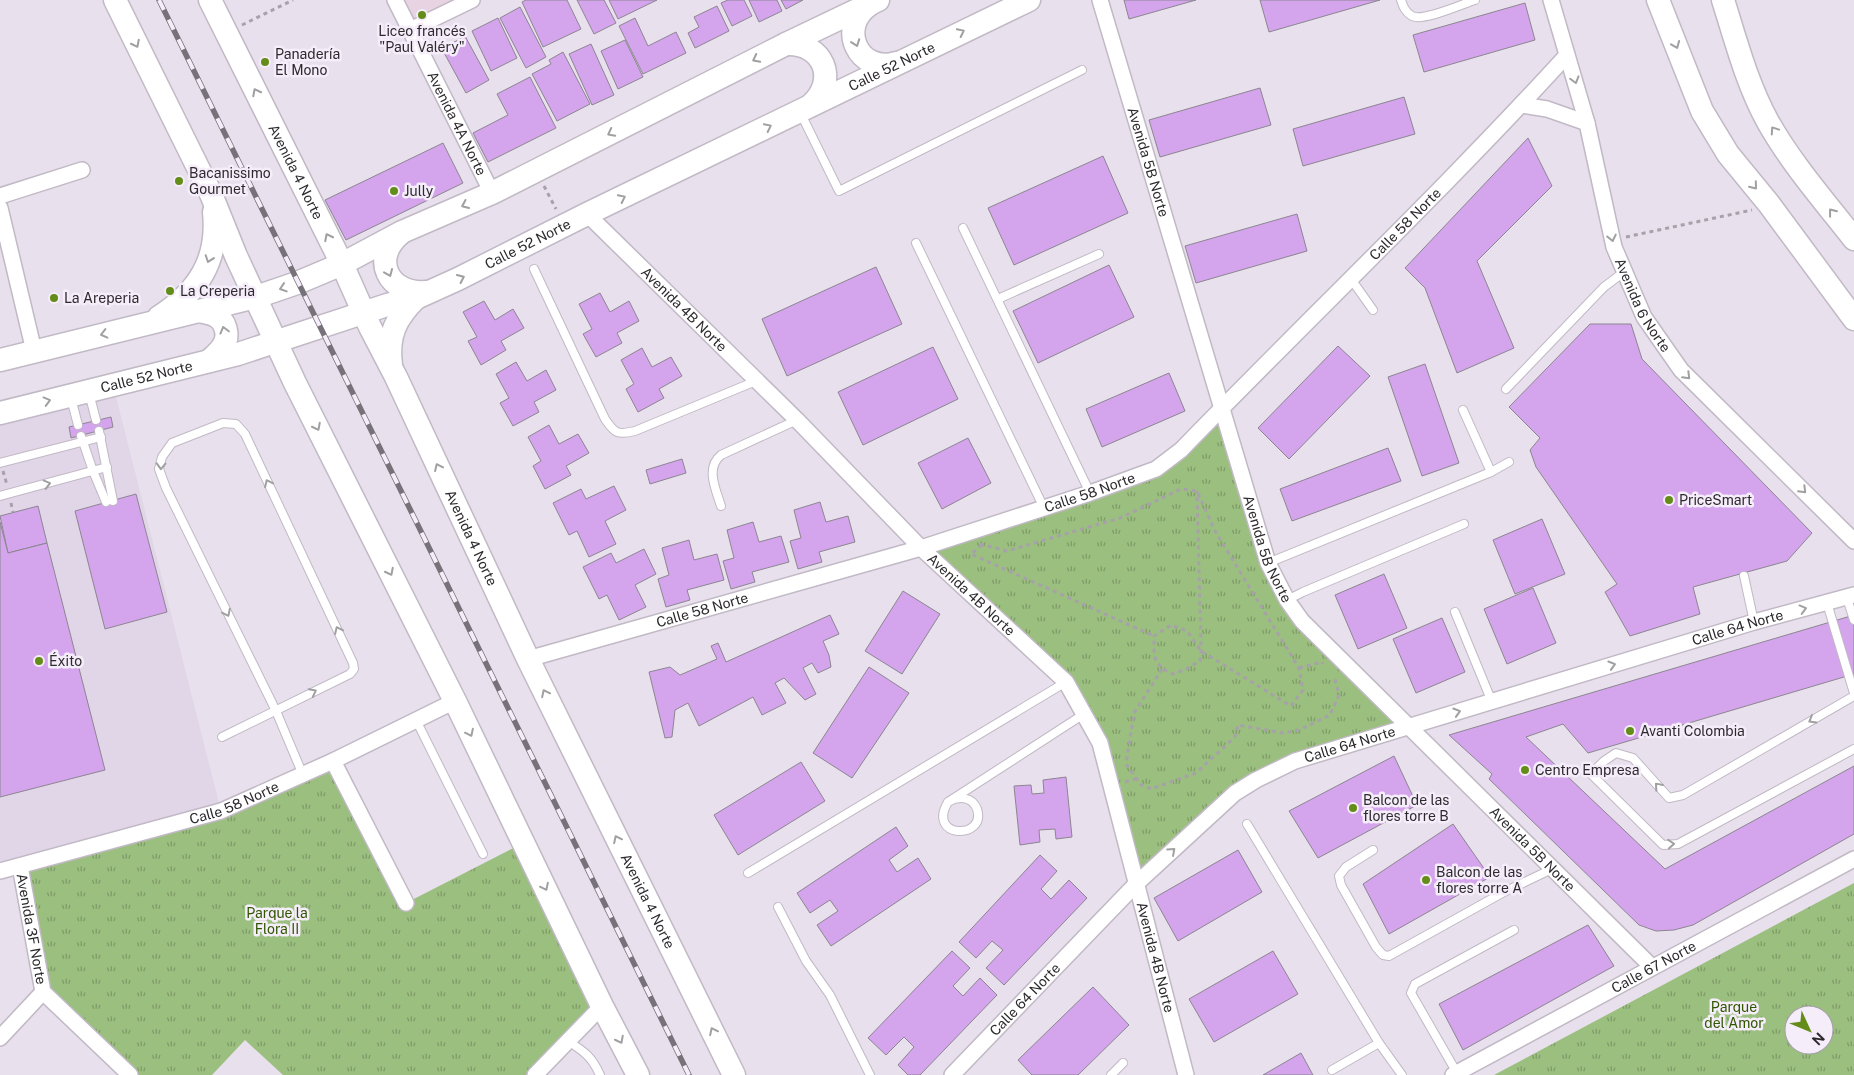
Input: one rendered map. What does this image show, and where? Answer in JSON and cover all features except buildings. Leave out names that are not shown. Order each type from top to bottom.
[{"type":"main road","points":[[115,0],[212,194],[236,256],[295,383],[454,701],[602,1006],[638,1075]]},
{"type":"main road","name":"Avenida 4 Norte","points":[[210,0],[342,264],[528,659],[734,1075]]},
{"type":"main road","name":"Calle 52 Norte","points":[[0,413],[276,342],[421,295],[458,279],[587,214],[1029,0]]},
{"type":"main road","points":[[1658,0],[1702,111],[1724,147],[1854,319]]},
{"type":"main road","points":[[1723,0],[1752,88],[1768,122],[1811,185],[1854,239]]},
{"type":"main road","points":[[875,1],[864,8],[857,16],[854,31],[856,46],[869,61],[878,65],[888,66],[898,63]]},
{"type":"main road","points":[[0,360],[151,322],[204,312],[297,283],[342,264],[402,232],[492,193],[875,1]]},
{"type":"main road","points":[[786,44],[802,45],[810,48],[821,60],[826,76],[822,93],[805,108]]},
{"type":"main road","points":[[151,322],[189,294],[202,276],[211,257],[215,236],[212,194]]},
{"type":"main road","points":[[402,232],[388,247],[385,257],[388,272],[396,285],[405,291],[421,295]]},
{"type":"main road","points":[[396,377],[391,364],[390,350],[396,322],[404,310],[421,295]]},
{"type":"main road","points":[[204,312],[221,320],[225,326],[226,340],[222,355],[255,357],[266,362],[295,383]]},
{"type":"street","name":"Avenida 4A Norte","points":[[395,0],[492,193]]},
{"type":"street","points":[[410,30],[472,0]]},
{"type":"street","name":"Avenida 5B Norte","points":[[1100,0],[1268,563],[1287,600],[1302,621],[1652,967]]},
{"type":"street","name":"Avenida 6 Norte","points":[[1551,0],[1587,123],[1614,247],[1644,317],[1681,370],[1854,541]]},
{"type":"street","name":"Calle 58 Norte","points":[[528,659],[921,548],[1090,493],[1156,469],[1181,450],[1351,279],[1522,104],[1567,55]]},
{"type":"street","points":[[1522,104],[1547,109],[1587,123]]},
{"type":"street","points":[[0,196],[82,170]]},
{"type":"street","points":[[0,208],[34,351]]},
{"type":"street","name":"Avenida 4B Norte","points":[[587,214],[797,420],[921,548],[1066,682],[1100,743],[1186,1075]]},
{"type":"street","name":"Calle 64 Norte","points":[[952,1075],[1136,884],[1235,793],[1256,780],[1295,761],[1754,622],[1851,596]]},
{"type":"street","name":"Calle 58 Norte","points":[[0,871],[221,811],[333,761],[454,701]]},
{"type":"street","points":[[333,761],[406,903]]},
{"type":"street","name":"Calle 67 Norte","points":[[1455,1074],[1854,858]]},
{"type":"street","name":"Avenida 3F Norte","points":[[20,866],[43,992],[130,1075]]},
{"type":"street","points":[[0,1038],[43,992]]},
{"type":"street","points":[[535,1075],[602,1006]]},
{"type":"lane","points":[[1401,0],[1404,9],[1412,16],[1422,18],[1475,0]]},
{"type":"lane","points":[[805,108],[839,191],[1082,70]]},
{"type":"lane","points":[[963,228],[1090,493]]},
{"type":"lane","points":[[916,243],[1044,508]]},
{"type":"lane","points":[[998,299],[1099,254]]},
{"type":"lane","points":[[534,269],[605,419],[612,430],[623,434],[635,430],[756,381]]},
{"type":"lane","points":[[1506,389],[1604,287],[1624,272]]},
{"type":"lane","points":[[1351,279],[1373,310]]},
{"type":"lane","points":[[80,393],[96,420]]},
{"type":"lane","points":[[78,425],[80,393]]},
{"type":"lane","points":[[1463,410],[1491,472]]},
{"type":"lane","points":[[721,506],[713,478],[712,468],[715,460],[721,455],[797,420]]},
{"type":"lane","points":[[222,737],[276,711],[350,674],[354,668],[245,434],[236,424],[223,423],[172,443],[162,457],[159,469],[166,488],[276,711],[303,775]]},
{"type":"lane","points":[[0,463],[82,439],[100,434],[107,467],[110,502],[93,471],[82,439]]},
{"type":"lane","points":[[1268,563],[1491,472],[1509,462]]},
{"type":"lane","points":[[0,496],[107,467]]},
{"type":"lane","points":[[1287,600],[1464,524]]},
{"type":"lane","points":[[1744,576],[1754,622]]},
{"type":"lane","points":[[1851,596],[1854,620]]},
{"type":"lane","points":[[1827,603],[1854,694],[1683,795],[1669,798],[1633,758],[1616,753],[1604,761],[1591,774],[1663,845],[1678,844],[1854,749]]},
{"type":"lane","points":[[1455,612],[1492,702]]},
{"type":"lane","points":[[748,873],[1066,682]]},
{"type":"lane","points":[[948,802],[956,798],[965,798],[973,803],[977,810],[977,820],[972,827],[964,832],[955,832],[948,827],[943,819],[944,810],[948,802],[1084,714]]},
{"type":"lane","points":[[416,720],[483,854]]},
{"type":"lane","points":[[1247,824],[1379,1043],[1402,1075]]},
{"type":"lane","points":[[1373,850],[1346,867],[1339,876],[1340,885],[1376,947],[1383,955],[1389,956],[1504,892],[1552,869]]},
{"type":"lane","points":[[778,907],[806,962],[830,995],[870,1075]]},
{"type":"lane","points":[[1455,1074],[1411,993],[1415,984],[1514,930]]},
{"type":"lane","points":[[568,1041],[588,1054],[594,1061],[600,1075]]},
{"type":"lane","points":[[1332,1070],[1379,1043]]},
{"type":"lane","points":[[1111,1075],[1123,1063]]},
{"type":"path","points":[[236,28],[293,0]]},
{"type":"path","points":[[536,171],[565,225]]},
{"type":"path","points":[[1624,238],[1758,209]]},
{"type":"path","points":[[970,532],[982,546],[1007,551],[1120,518],[1182,489],[1197,491]]},
{"type":"path","points":[[1154,636],[1154,658],[1162,669],[1172,674],[1200,661],[1197,491]]},
{"type":"path","points":[[1154,636],[1171,626],[1187,631],[1201,651],[1291,706],[1302,690],[1299,668],[1215,531],[1197,491]]},
{"type":"path","points":[[982,546],[971,554],[1154,636]]},
{"type":"path","points":[[1299,668],[1322,662],[1326,668]]},
{"type":"path","points":[[1162,669],[1134,713],[1126,764],[1140,784],[1151,789],[1196,773],[1236,737],[1238,724],[1283,733],[1299,730],[1330,715],[1339,695],[1336,678],[1331,673]]},
{"type":"shaded area","name":"Liceo francés \"Paul Valéry\"","points":[[395,0],[472,0],[410,30]]},
{"type":"shaded area","points":[[113,385],[221,811],[0,871],[0,413]]},
{"type":"green space","points":[[1221,409],[1287,600],[1410,726],[1256,780],[1136,884],[1100,743],[1066,682],[921,548],[1156,469]]},
{"type":"green space","name":"Parque la Flora II","points":[[333,761],[406,903],[523,843],[602,1006],[535,1075],[283,1075],[245,1040],[212,1075],[130,1075],[43,992],[20,866],[221,811]]},
{"type":"green space","name":"Parque del Amor","points":[[1854,883],[1854,1075],[1494,1075]]},
{"type":"railway","points":[[159,0],[689,1075]]},
{"type":"place","name":"Liceo francés \"Paul Valéry\"","points":[[422,15]]},
{"type":"place","name":"Panadería El Mono","points":[[265,62]]},
{"type":"place","name":"Bacanissimo Gourmet","points":[[179,181]]},
{"type":"place","name":"Jully","points":[[394,191]]},
{"type":"place","name":"La Creperia","points":[[170,291]]},
{"type":"place","name":"La Areperia","points":[[54,298]]},
{"type":"place","name":"PriceSmart","points":[[1669,500]]},
{"type":"place","name":"Éxito","points":[[39,661]]},
{"type":"place","name":"Avanti Colombia","points":[[1630,731]]},
{"type":"place","name":"Centro Empresa","points":[[1525,770]]},
{"type":"place","name":"Balcon de las flores torre B","points":[[1353,808]]},
{"type":"place","name":"Balcon de las flores torre A","points":[[1426,880]]}]
